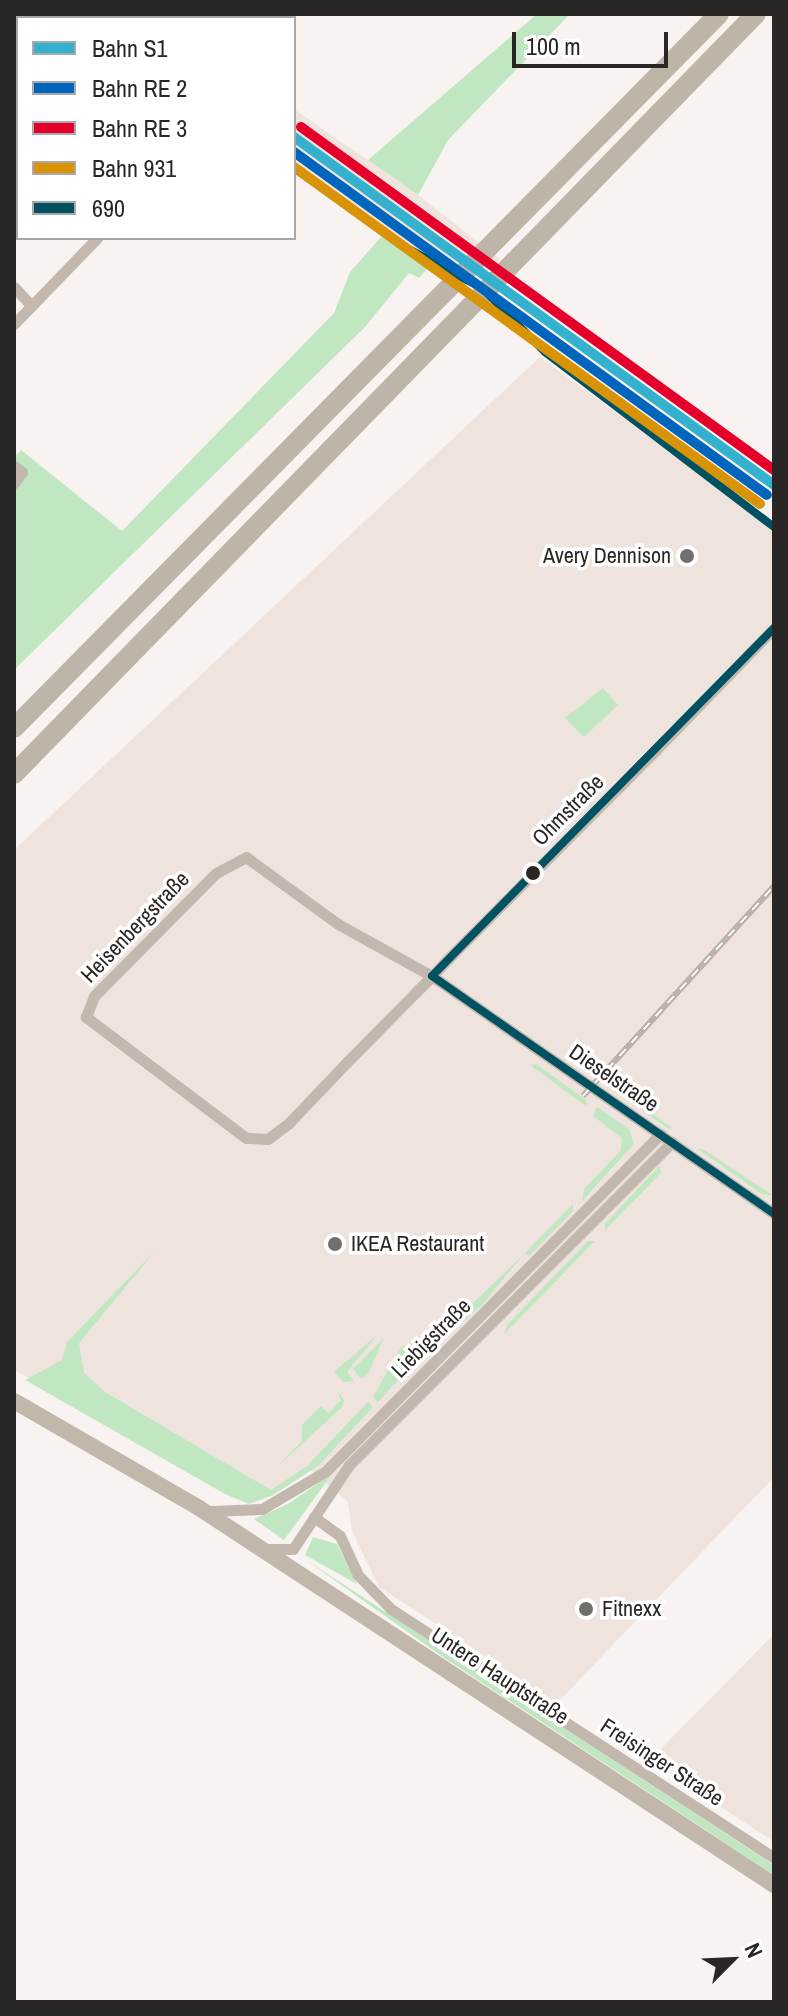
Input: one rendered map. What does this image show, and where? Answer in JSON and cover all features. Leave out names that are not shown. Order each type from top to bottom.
[{"type":"highway","points":[[14,728],[494,246],[719,14]]},
{"type":"highway","points":[[14,774],[478,303],[756,14]]},
{"type":"main road","name":"Untere Hauptstraße","points":[[14,1401],[199,1508],[774,1885]]},
{"type":"street","points":[[14,324],[95,240]]},
{"type":"street","points":[[14,287],[31,305]]},
{"type":"street","points":[[14,466],[22,472],[14,483]]},
{"type":"street","name":"Ohmstraße","points":[[289,1123],[774,628]]},
{"type":"street","name":"Heisenbergstraße","points":[[289,1123],[263,1142],[246,1138],[89,1022],[90,1002],[239,856],[432,976]]},
{"type":"street","name":"Dieselstraße","points":[[432,976],[774,1214]]},
{"type":"street","name":"Liebigstraße","points":[[199,1508],[262,1509],[326,1471],[661,1134]]},
{"type":"street","name":"Liebigstraße","points":[[293,1549],[340,1477],[396,1416],[672,1142]]},
{"type":"street","name":"Freisinger Straße","points":[[314,1517],[340,1536],[358,1575],[391,1609],[774,1858]]},
{"type":"street","points":[[259,1547],[293,1549],[307,1578]]},
{"type":"shaded area","points":[[71,14],[159,16],[74,16]]},
{"type":"shaded area","points":[[296,110],[418,195],[500,259],[473,287],[382,236],[296,173]]},
{"type":"shaded area","points":[[540,357],[774,529],[774,1477],[557,1703],[379,1587],[352,1531],[348,1502],[307,1467],[275,1490],[253,1494],[14,1370],[14,850]]},
{"type":"shaded area","points":[[774,1634],[774,1842],[650,1760]]},
{"type":"green space","points":[[537,14],[570,14],[448,140],[418,195],[368,160]]},
{"type":"green space","points":[[382,236],[432,264],[419,278],[409,273],[365,327],[14,670],[14,457],[21,450],[122,531],[334,313],[350,272]]},
{"type":"green space","points":[[603,688],[618,705],[584,737],[565,718]]},
{"type":"green space","points":[[536,1064],[586,1100],[587,1107],[530,1065]]},
{"type":"green space","points":[[606,1085],[616,1087],[672,1128],[669,1129]]},
{"type":"green space","points":[[597,1107],[629,1129],[634,1144],[582,1201],[584,1189],[621,1150],[622,1138],[593,1116]]},
{"type":"green space","points":[[698,1149],[703,1149],[772,1195],[762,1194]]},
{"type":"green space","points":[[659,1166],[661,1173],[605,1230],[605,1224]]},
{"type":"green space","points":[[573,1204],[573,1211],[529,1256],[525,1253]]},
{"type":"green space","points":[[588,1241],[595,1241],[503,1335],[508,1324]]},
{"type":"green space","points":[[156,1250],[79,1343],[84,1373],[105,1392],[271,1490],[307,1466],[368,1402],[373,1407],[318,1466],[273,1495],[249,1504],[225,1494],[25,1380],[62,1360],[67,1342]]},
{"type":"green space","points":[[523,1255],[482,1305],[455,1328],[447,1328]]},
{"type":"green space","points":[[378,1334],[347,1372],[354,1381],[344,1382],[334,1372]]},
{"type":"green space","points":[[383,1339],[368,1374],[361,1379],[353,1369]]},
{"type":"green space","points":[[412,1342],[410,1367],[378,1402],[373,1397],[401,1347]]},
{"type":"green space","points":[[337,1390],[344,1400],[342,1407],[277,1467],[302,1441],[302,1425],[321,1406],[328,1413],[341,1400]]},
{"type":"green space","points":[[333,1473],[284,1540],[254,1519],[288,1504]]},
{"type":"green space","points":[[313,1537],[337,1544],[357,1584],[305,1555]]},
{"type":"green space","points":[[306,1560],[774,1865],[774,1875],[443,1657]]},
{"type":"railway","points":[[583,1096],[774,886]]},
{"type":"rail line","name":"S1","points":[[296,138],[774,485]]},
{"type":"rail line","name":"931","points":[[296,168],[760,504]]},
{"type":"transit line","points":[[301,127],[774,470]]},
{"type":"transit line","points":[[296,153],[767,495]]},
{"type":"transit line","name":"690","points":[[296,169],[405,247],[482,288],[545,352],[774,527]]},
{"type":"transit line","name":"690","points":[[432,976],[774,628]]},
{"type":"transit line","name":"690","points":[[432,976],[774,1214]]},
{"type":"place","name":"Avery Dennison","points":[[687,556]]},
{"type":"place","name":"IKEA Restaurant","points":[[335,1244]]},
{"type":"place","name":"Fitnexx","points":[[586,1609]]}]
